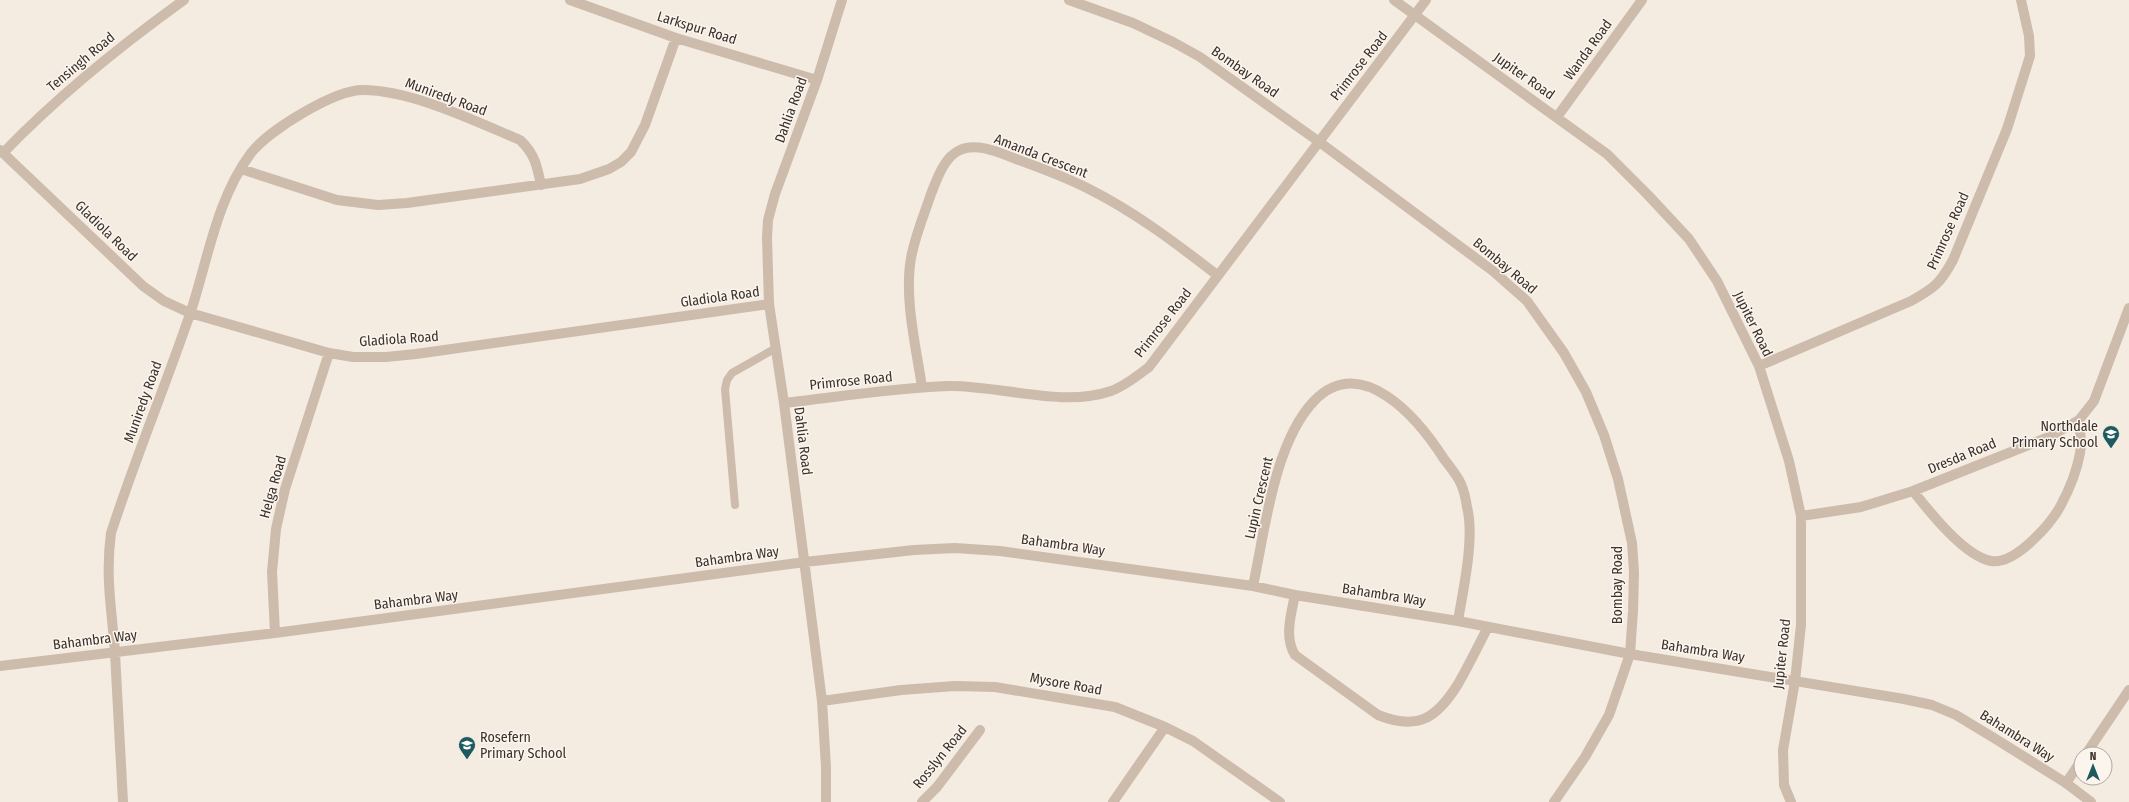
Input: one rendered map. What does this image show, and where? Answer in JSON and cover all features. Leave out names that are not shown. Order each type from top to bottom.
[{"type":"street","name":"Tensingh Road","points":[[2,152],[56,101],[126,42],[184,0]]},
{"type":"street","name":"Larkspur Road","points":[[570,0],[676,38],[817,80]]},
{"type":"street","name":"Dahlia Road","points":[[826,802],[826,767],[822,701],[784,403],[769,304],[767,238],[768,220],[775,194],[817,80],[842,0]]},
{"type":"street","name":"Bombay Road","points":[[1069,0],[1133,23],[1174,42],[1200,57],[1318,141],[1510,286],[1527,301],[1564,353],[1586,392],[1604,435],[1626,510],[1634,572],[1630,654],[1619,688],[1600,731],[1585,757],[1554,802]]},
{"type":"street","name":"Jupiter Road","points":[[1394,0],[1607,154],[1689,239],[1717,281],[1759,366],[1789,461],[1800,516],[1801,625],[1795,681],[1783,750],[1784,785],[1791,802]]},
{"type":"street","name":"Primrose Road","points":[[784,403],[922,387],[977,386],[1054,396],[1090,395],[1111,391],[1128,383],[1149,367],[1318,141],[1426,0]]},
{"type":"street","name":"Wanda Road","points":[[1557,117],[1642,0]]},
{"type":"street","name":"Primrose Road","points":[[1759,366],[1911,301],[1931,290],[1943,279],[1953,260],[2007,129],[2030,56],[2029,36],[2021,0]]},
{"type":"street","points":[[241,169],[337,200],[378,205],[408,203],[541,185],[580,179],[595,175],[621,162],[631,152],[645,125],[676,38]]},
{"type":"street","name":"Muniredy Road","points":[[123,802],[115,652],[108,594],[107,560],[111,533],[190,313],[217,222],[227,195],[252,152],[305,112],[343,93],[362,90],[410,96],[520,140],[532,153],[541,185]]},
{"type":"street","name":"Amanda Crescent","points":[[922,387],[909,280],[911,258],[918,231],[936,181],[944,165],[960,150],[967,148],[992,150],[1060,176],[1090,190],[1140,219],[1217,275]]},
{"type":"street","name":"Gladiola Road","points":[[2,152],[143,286],[164,301],[190,313],[329,353],[353,357],[386,358],[769,304]]},
{"type":"street","name":"Dresda Road","points":[[1800,516],[1861,507],[1912,491],[2049,437],[2079,420],[2094,401],[2129,308]]},
{"type":"street","name":"Helga Road","points":[[275,633],[272,572],[276,529],[285,489],[329,353]]},
{"type":"street","name":"Lupin Crescent","points":[[1253,586],[1277,472],[1297,424],[1313,402],[1324,392],[1337,386],[1360,384],[1376,389],[1396,402],[1417,422],[1460,483],[1468,509],[1468,558],[1458,621]]},
{"type":"street","points":[[1912,491],[1937,520],[1979,557],[1996,561],[2012,556],[2030,543],[2047,526],[2062,505],[2080,453],[2079,420]]},
{"type":"street","name":"Bahambra Way","points":[[0,666],[275,633],[805,562],[914,550],[963,548],[1000,551],[1253,586],[1294,595],[1458,621],[1630,654],[1904,699],[1932,705],[1956,715],[1994,738],[2066,783],[2091,802]]},
{"type":"street","points":[[1294,595],[1289,634],[1291,650],[1295,655],[1378,715],[1392,720],[1413,722],[1424,720],[1435,714],[1450,696],[1488,627]]},
{"type":"street","name":"Mysore Road","points":[[822,701],[901,690],[956,686],[995,687],[1115,707],[1165,727],[1193,741],[1280,802]]},
{"type":"street","points":[[2091,746],[2129,690]]},
{"type":"street","points":[[1113,802],[1165,727]]},
{"type":"street","name":"Rosslyn Road","points":[[922,802],[937,787],[980,730]]},
{"type":"street","points":[[2066,783],[2073,773]]},
{"type":"lane","points":[[735,505],[725,389],[727,380],[732,373],[776,348]]},
{"type":"place","name":"Northdale Primary School","points":[[2111,449]]},
{"type":"place","name":"Rosefern Primary School","points":[[467,760]]}]
